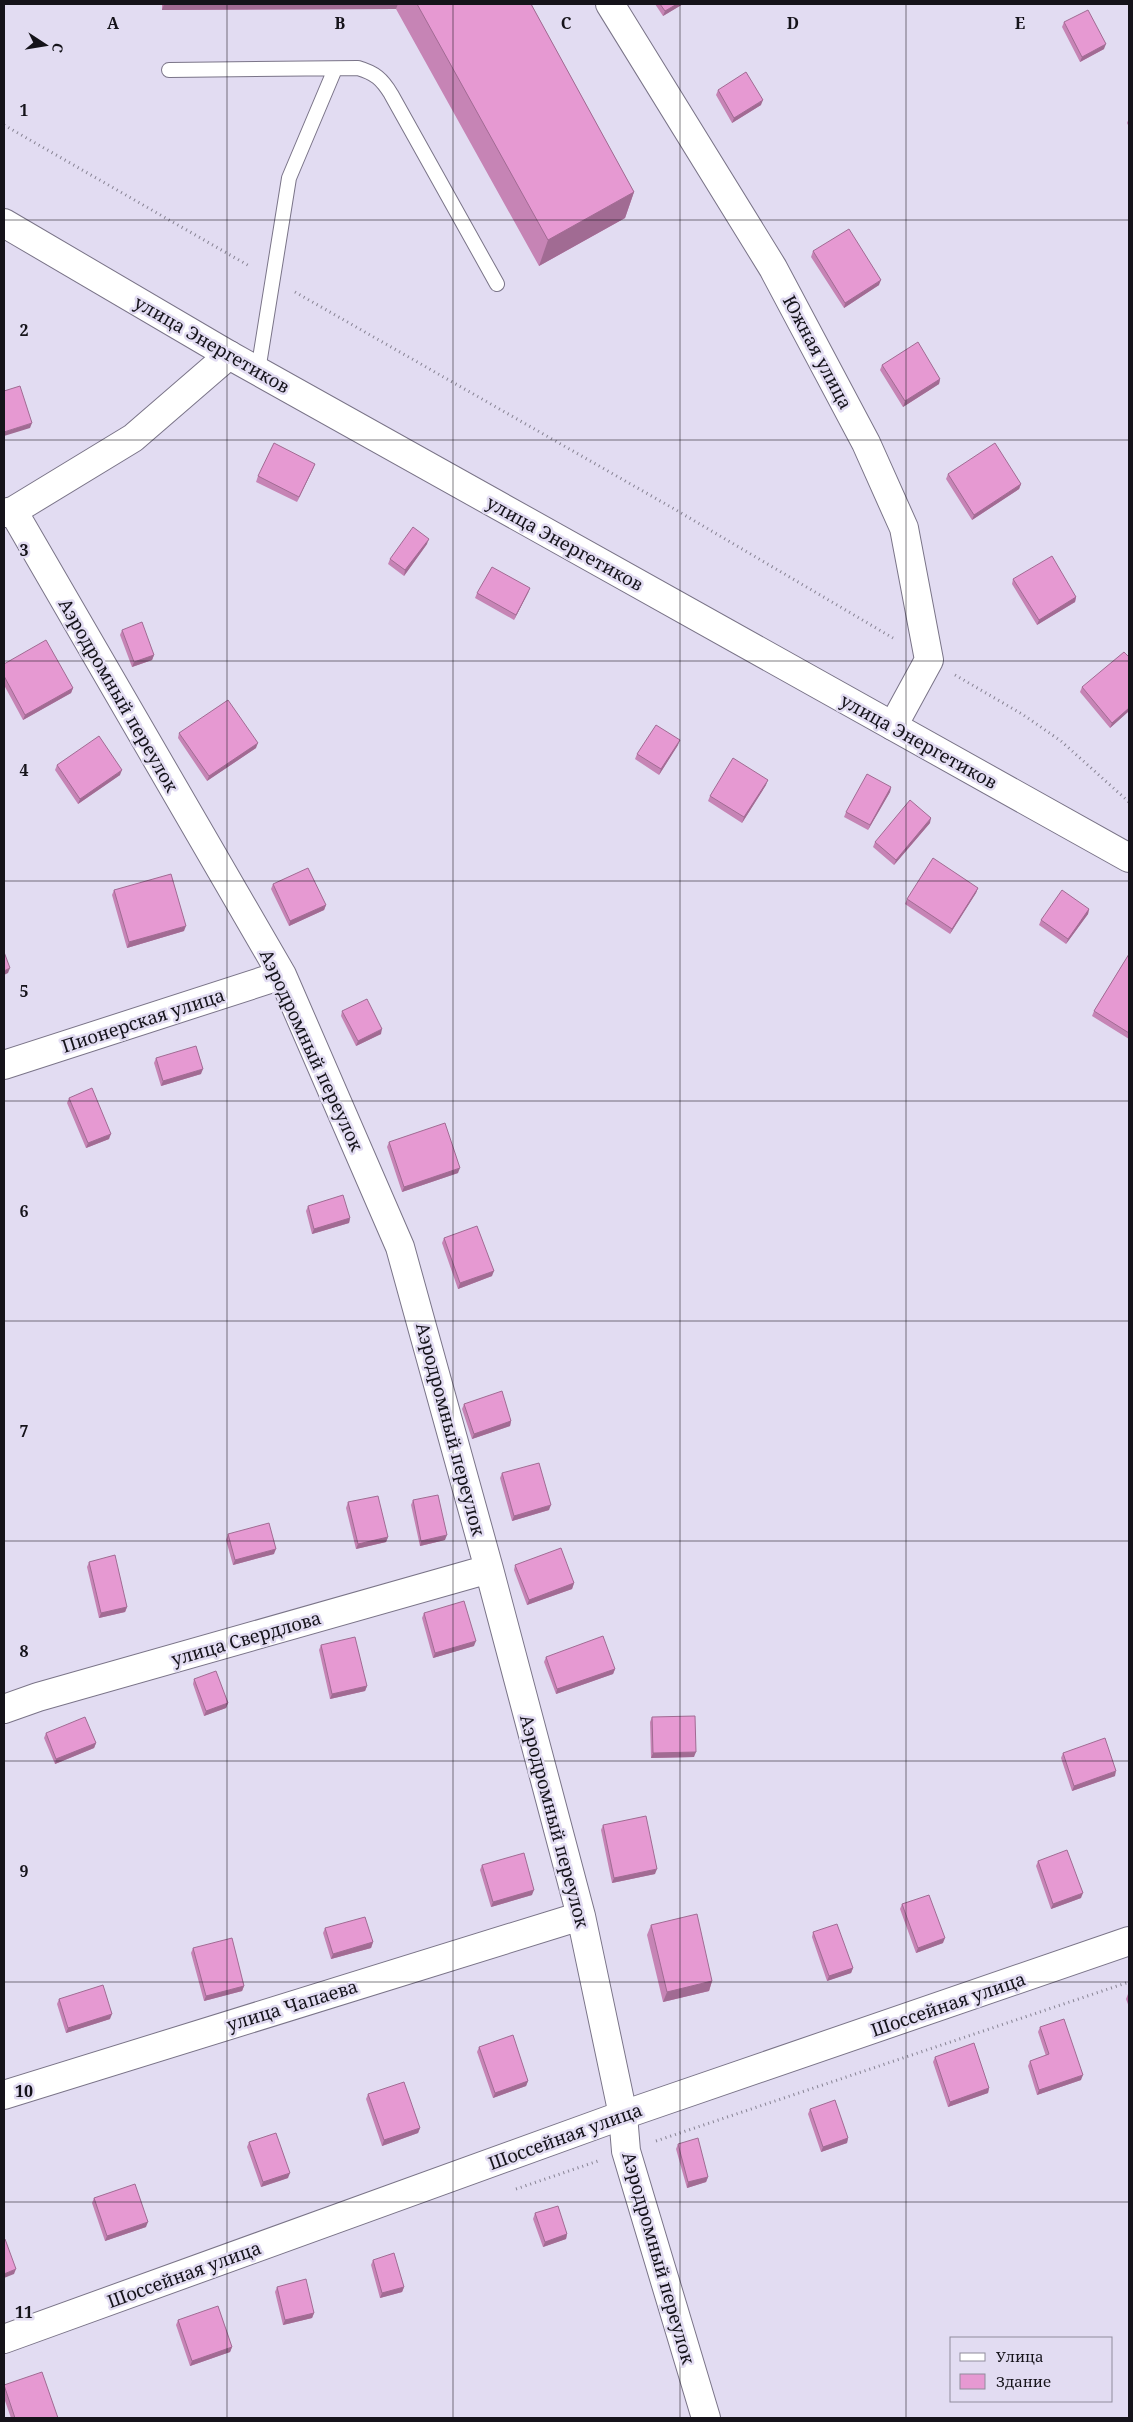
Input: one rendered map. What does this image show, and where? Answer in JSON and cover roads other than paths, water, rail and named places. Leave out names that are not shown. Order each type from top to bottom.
[{"type":"street","name":"Южная улица","points":[[610,4],[773,268],[866,444],[904,528],[929,660],[893,726]]},
{"type":"street","name":"улица Энергетиков","points":[[4,223],[229,355],[1129,858]]},
{"type":"street","points":[[8,512],[133,438],[229,355]]},
{"type":"street","name":"Аэродромный переулок","points":[[8,512],[282,975],[400,1247],[489,1569],[581,1916],[623,2115],[626,2151],[706,2418]]},
{"type":"street","name":"Пионерская улица","points":[[4,1065],[282,975]]},
{"type":"street","name":"улица Свердлова","points":[[4,1709],[38,1697],[489,1569]]},
{"type":"street","name":"улица Чапаева","points":[[4,2095],[581,1916]]},
{"type":"street","name":"Шоссейная улица","points":[[4,2339],[623,2115],[1129,1941]]},
{"type":"lane","points":[[169,70],[358,68],[372,72],[382,80],[497,284]]},
{"type":"lane","points":[[258,371],[290,178],[335,69]]}]
